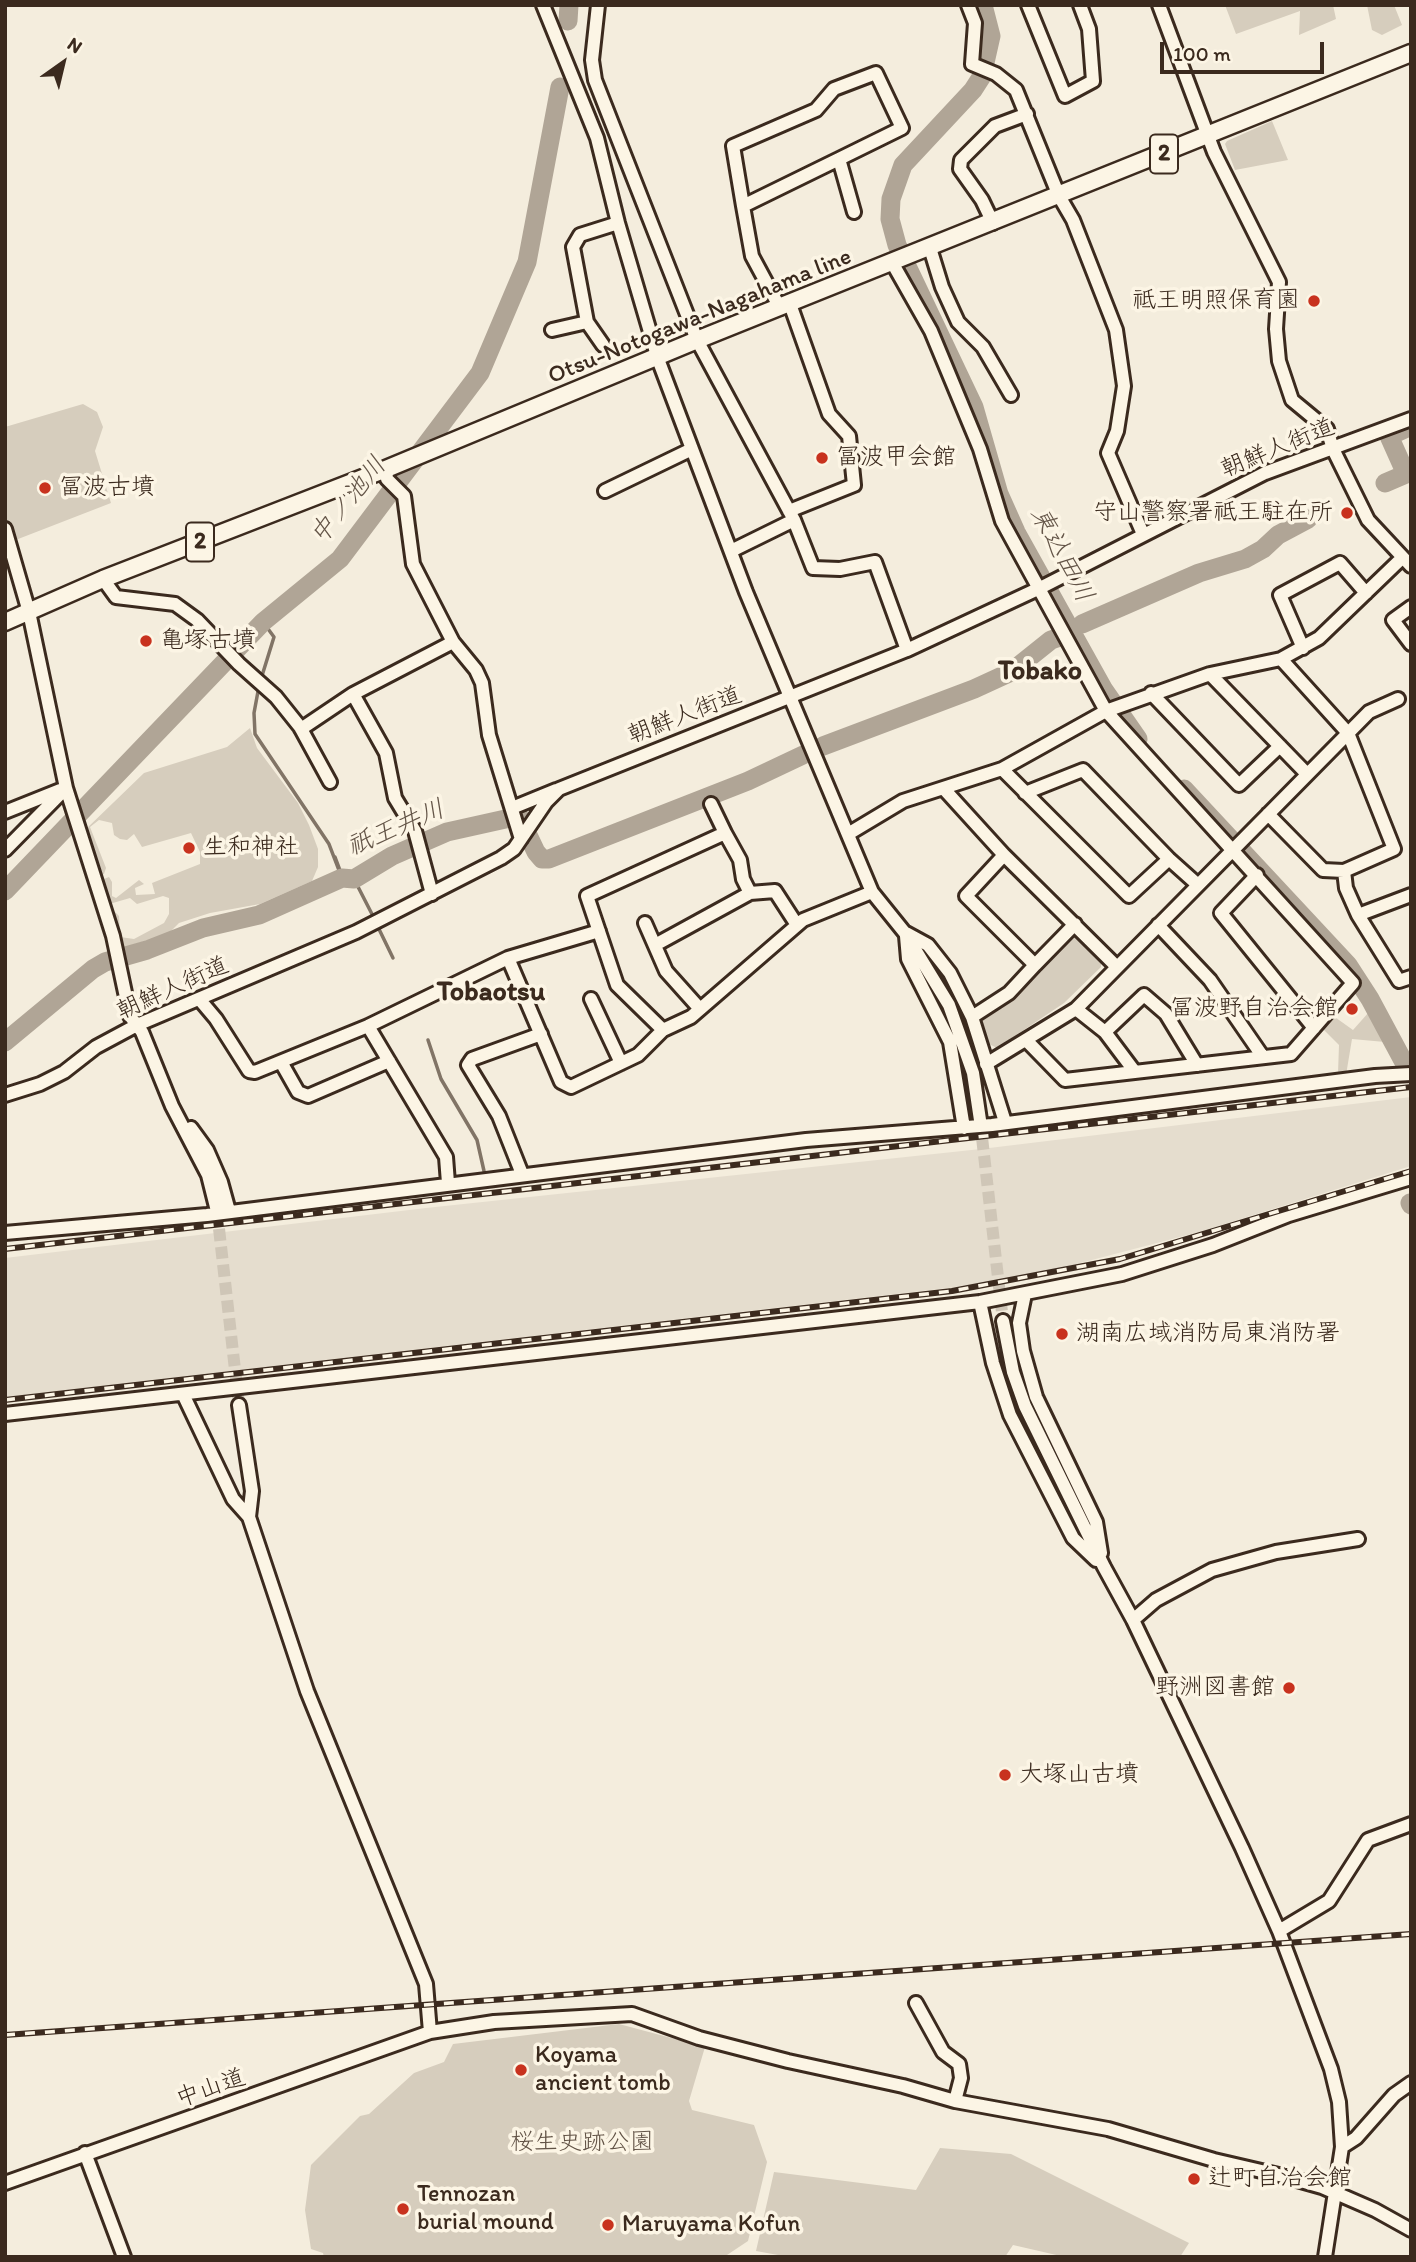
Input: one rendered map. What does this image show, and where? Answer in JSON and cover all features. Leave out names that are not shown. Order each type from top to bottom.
[{"type":"main road","name":"Otsu-Notogawa-Nagahama line","points":[[5,622],[103,579],[389,471],[456,440],[658,359],[697,340],[895,263],[1411,53]]},
{"type":"street","points":[[543,5],[597,138],[618,223],[658,359],[731,551],[872,891],[905,933],[949,1005],[963,1036],[973,1073],[980,1120]]},
{"type":"street","points":[[598,5],[592,60],[595,80],[697,340],[792,515],[813,568],[840,569],[875,562],[907,650]]},
{"type":"street","points":[[968,5],[975,23],[972,64],[996,74],[1016,90],[1059,196],[1073,220],[1116,330],[1124,386],[1117,431],[1108,453],[1143,534]]},
{"type":"street","points":[[1028,5],[1065,96],[1093,80],[1088,29],[1080,5]]},
{"type":"street","points":[[848,834],[903,801],[1002,769],[1106,710],[1210,674],[1281,659],[1319,638],[1366,593],[1407,562],[1368,520],[1333,449],[1327,429],[1292,400],[1284,382],[1276,329],[1279,282],[1209,136],[1158,5]]},
{"type":"street","points":[[731,551],[792,515],[854,485],[849,436],[830,414],[785,306],[752,256],[743,206],[733,146],[816,110],[834,89],[876,73],[902,128],[743,206]]},
{"type":"street","points":[[993,223],[982,200],[960,169],[961,160],[995,126],[1027,114]]},
{"type":"street","points":[[839,159],[854,212]]},
{"type":"street","points":[[603,345],[587,322],[573,247],[580,235],[618,223]]},
{"type":"street","points":[[923,251],[958,322],[982,347],[1011,395]]},
{"type":"street","points":[[895,263],[931,331],[980,449],[1002,521],[1045,585],[1106,710],[1353,983],[1291,1054],[1065,1080],[1026,1040]]},
{"type":"street","points":[[552,330],[587,322]]},
{"type":"street","name":"朝鮮人街道","points":[[5,1095],[40,1084],[64,1072],[96,1047],[138,1025],[356,932],[501,858],[525,834],[546,802],[559,789],[650,750],[790,698],[907,650],[1045,585],[1265,473],[1411,419]]},
{"type":"street","points":[[605,491],[692,449]]},
{"type":"street","points":[[389,471],[404,496],[413,564],[453,642],[476,670],[482,683],[489,734],[513,813],[525,834]]},
{"type":"street","points":[[5,529],[29,612],[67,793],[113,936],[130,1016],[138,1025],[179,1121],[189,1126],[207,1150],[221,1182],[223,1211]]},
{"type":"street","points":[[1303,648],[1280,595],[1340,563],[1366,593]]},
{"type":"street","points":[[103,579],[110,592],[117,597],[175,604],[197,620],[221,647],[261,684],[302,730],[330,782]]},
{"type":"street","points":[[1411,607],[1393,620],[1411,643]]},
{"type":"street","points":[[302,730],[353,694],[453,642]]},
{"type":"street","points":[[1264,819],[1323,870],[1344,871],[1394,849],[1348,733],[1281,659]]},
{"type":"street","points":[[1210,674],[1307,774]]},
{"type":"street","points":[[1151,693],[1239,785],[1280,746]]},
{"type":"street","points":[[353,694],[386,753],[395,798],[415,831],[432,894]]},
{"type":"street","points":[[986,1064],[1076,1009],[1369,712],[1398,699]]},
{"type":"street","points":[[1002,769],[1129,895],[1169,859]]},
{"type":"street","points":[[1025,793],[1083,769],[1169,859],[1198,885]]},
{"type":"street","points":[[513,813],[548,791],[559,789]]},
{"type":"street","points":[[944,789],[1004,855],[1117,967]]},
{"type":"street","points":[[5,812],[67,793]]},
{"type":"street","points":[[5,850],[67,793]]},
{"type":"street","points":[[711,804],[740,860],[743,879],[750,893]]},
{"type":"street","points":[[663,1030],[617,985],[587,896],[725,832]]},
{"type":"street","points":[[1004,855],[966,895],[1035,965]]},
{"type":"street","points":[[1344,871],[1346,888],[1358,915],[1399,981],[1411,977]]},
{"type":"street","points":[[1257,875],[1221,913],[1314,1028]]},
{"type":"street","points":[[655,945],[750,893],[775,891],[797,925]]},
{"type":"street","points":[[508,958],[561,1082],[571,1087],[638,1055],[663,1030],[700,1009],[797,925],[872,891]]},
{"type":"street","points":[[1358,915],[1411,895]]},
{"type":"street","points":[[645,923],[666,971],[700,1009]]},
{"type":"street","points":[[972,1017],[1009,993],[1075,924]]},
{"type":"street","points":[[1158,925],[1210,980],[1263,1057]]},
{"type":"street","points":[[200,1000],[216,1019],[249,1071],[255,1072],[368,1026],[508,958],[599,931]]},
{"type":"street","points":[[905,933],[928,945],[950,973],[972,1017],[1005,1122]]},
{"type":"street","points":[[905,933],[908,959],[950,1042],[964,1128]]},
{"type":"street","points":[[1105,1032],[1144,995],[1166,1014],[1197,1065]]},
{"type":"street","points":[[592,999],[621,1063]]},
{"type":"street","points":[[1076,1009],[1105,1032],[1135,1072]]},
{"type":"street","points":[[368,1026],[446,1157],[449,1183]]},
{"type":"street","points":[[523,1174],[499,1116],[468,1065],[472,1059],[541,1034]]},
{"type":"street","points":[[281,1062],[298,1092],[308,1096],[389,1061]]},
{"type":"street","points":[[5,1233],[223,1211],[806,1140],[964,1128],[1375,1076],[1411,1074]]},
{"type":"street","points":[[5,1414],[980,1302],[1122,1274],[1213,1245],[1289,1215],[1411,1178]]},
{"type":"street","points":[[1025,1294],[1019,1323],[1023,1351],[1037,1396],[1096,1522],[1104,1567]]},
{"type":"street","points":[[980,1302],[992,1363],[1010,1415],[1073,1538],[1104,1567]]},
{"type":"street","points":[[1003,1321],[1013,1372],[1025,1406],[1133,1620],[1279,1931],[1331,2070],[1339,2102],[1342,2147],[1325,2257]]},
{"type":"street","points":[[183,1394],[233,1499],[248,1517],[299,1670],[426,1984],[430,2032]]},
{"type":"street","points":[[239,1405],[252,1491],[248,1517]]},
{"type":"street","points":[[1133,1620],[1156,1600],[1212,1570],[1276,1552],[1358,1539]]},
{"type":"street","points":[[1279,1931],[1329,1900],[1368,1840],[1411,1824]]},
{"type":"street","points":[[916,2003],[943,2052],[959,2064],[961,2078],[955,2101]]},
{"type":"street","name":"中山道","points":[[5,2183],[85,2153],[203,2115],[430,2032],[495,2022],[632,2014],[710,2041],[955,2101],[1108,2129],[1334,2193]]},
{"type":"street","points":[[1342,2147],[1356,2138],[1394,2095],[1411,2083]]},
{"type":"street","points":[[85,2153],[124,2257]]},
{"type":"street","points":[[1334,2193],[1385,2214],[1411,2230]]},
{"type":"shaded area","points":[[1411,1097],[1411,1166],[1199,1232],[1042,1273],[948,1288],[5,1397],[5,1258],[426,1208],[981,1149]]},
{"type":"green space","points":[[1225,5],[1333,5],[1336,19],[1299,35],[1300,11],[1236,34]]},
{"type":"green space","points":[[1367,5],[1394,5],[1402,25],[1382,35],[1372,30]]},
{"type":"green space","points":[[1272,121],[1288,160],[1235,170],[1225,144],[1227,141]]},
{"type":"green space","points":[[83,404],[97,412],[103,427],[95,451],[111,503],[13,541],[5,516],[5,427]]},
{"type":"green space","points":[[250,728],[257,748],[298,803],[309,825],[318,849],[318,867],[312,881],[260,904],[210,913],[179,923],[168,934],[122,948],[109,916],[115,912],[119,916],[120,937],[134,939],[164,923],[169,914],[169,898],[163,896],[137,904],[130,898],[106,905],[99,881],[109,877],[112,882],[112,896],[116,898],[139,880],[144,884],[135,888],[136,895],[155,894],[152,883],[200,864],[200,852],[191,833],[142,847],[134,834],[127,840],[120,839],[114,835],[112,823],[99,820],[90,827],[106,868],[104,874],[97,878],[84,831],[144,773],[227,747]]},
{"type":"green space","points":[[1069,936],[1076,936],[1101,959],[1101,967],[1064,1003],[997,1048],[989,1044],[980,1019],[984,1011]]},
{"type":"green space","points":[[1369,1012],[1385,1042],[1352,1039],[1346,1075],[1338,1073],[1339,1045],[1322,1028],[1332,1015],[1353,1030]]},
{"type":"green space","name":"桜生史跡公園","points":[[619,2024],[705,2047],[689,2101],[692,2110],[754,2125],[767,2162],[748,2241],[724,2257],[324,2257],[323,2253],[311,2249],[305,2210],[311,2165],[360,2116],[369,2114],[414,2073],[444,2062],[453,2044]]},
{"type":"green space","points":[[940,2148],[1011,2154],[1189,2243],[1180,2257],[1065,2257],[1013,2245],[1005,2257],[789,2257],[756,2251],[774,2172],[916,2190]]},
{"type":"waterway","name":"中ノ池川","points":[[568,21],[569,5]]},
{"type":"waterway","name":"東込田川","points":[[983,5],[991,36],[982,76],[973,90],[903,165],[891,199],[890,219],[897,245],[974,407],[999,494],[1016,532],[1104,690],[1138,739]]},
{"type":"waterway","name":"中ノ池川","points":[[5,891],[263,622],[340,559],[480,373],[527,262],[560,87]]},
{"type":"waterway","name":"祇王井川","points":[[1385,483],[1406,474],[1389,436],[1411,426]]},
{"type":"waterway","name":"祇王井川","points":[[1082,624],[1199,573],[1245,559],[1263,549],[1278,535],[1308,519]]},
{"type":"waterway","points":[[261,679],[274,637],[263,622]]},
{"type":"waterway","name":"祇王井川","points":[[823,746],[974,689],[1011,672],[1051,640],[1063,636]]},
{"type":"waterway","points":[[259,686],[254,713],[255,734],[329,844],[342,878]]},
{"type":"waterway","name":"祇王井川","points":[[5,1042],[105,962],[147,950],[203,928],[259,915],[342,878],[354,879],[392,856],[447,832],[519,816],[536,852],[542,859],[549,859],[748,781],[803,755]]},
{"type":"waterway","name":"東込田川","points":[[1184,789],[1348,965],[1370,999],[1407,1068]]},
{"type":"waterway","points":[[335,857],[341,873]]},
{"type":"waterway","points":[[354,879],[374,918]]},
{"type":"waterway","points":[[377,925],[393,958]]},
{"type":"waterway","points":[[428,1040],[441,1079],[477,1140],[484,1171]]},
{"type":"tunnel","points":[[980,1120],[1003,1321]]},
{"type":"tunnel","points":[[217,1211],[239,1405]]},
{"type":"railway","points":[[5,1249],[1411,1087]]},
{"type":"railway","points":[[5,1400],[952,1291],[1120,1259],[1411,1171]]},
{"type":"railway","points":[[5,2035],[1411,1934]]},
{"type":"place","name":"祗王明照保育園","points":[[1314,301]]},
{"type":"place","name":"冨波甲会館","points":[[822,458]]},
{"type":"place","name":"冨波古墳","points":[[45,488]]},
{"type":"place","name":"守山警察署祗王駐在所","points":[[1347,513]]},
{"type":"place","name":"亀塚古墳","points":[[146,641]]},
{"type":"place","name":"生和神社","points":[[189,848]]},
{"type":"place","name":"冨波野自治会館","points":[[1352,1009]]},
{"type":"place","name":"湖南広域消防局東消防署","points":[[1062,1334]]},
{"type":"place","name":"野洲図書館","points":[[1289,1688]]},
{"type":"place","name":"大塚山古墳","points":[[1005,1775]]},
{"type":"place","name":"Koyama ancient tomb","points":[[521,2070]]},
{"type":"place","name":"辻町自治会館","points":[[1194,2179]]},
{"type":"place","name":"Tennozan burial mound","points":[[403,2209]]},
{"type":"place","name":"Maruyama Kofun","points":[[608,2225]]},
{"type":"district","name":"Tobako","points":[[1040,672]]},
{"type":"district","name":"Tobaotsu","points":[[491,993]]}]
